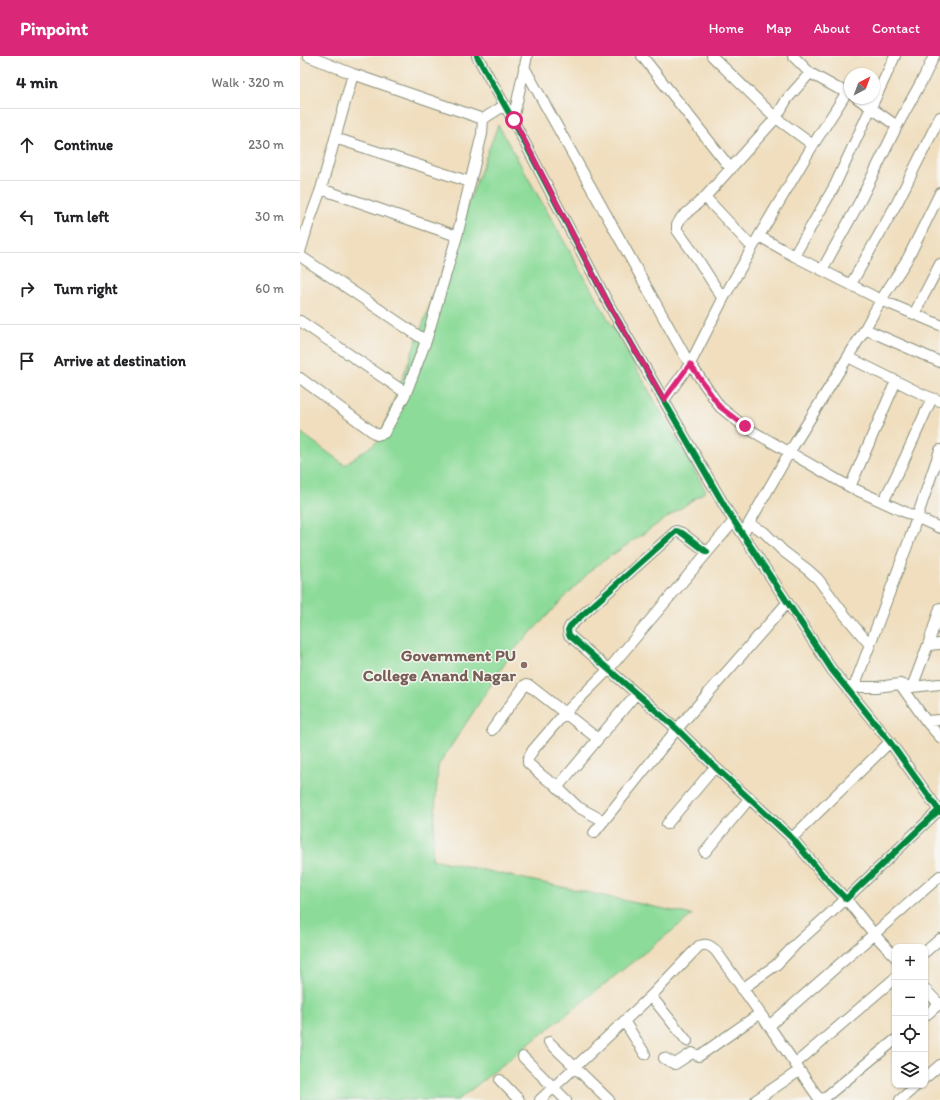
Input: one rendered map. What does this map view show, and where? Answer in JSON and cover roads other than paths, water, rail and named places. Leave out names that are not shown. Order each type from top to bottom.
[{"type":"street","points":[[308,56],[353,74],[483,119]]},
{"type":"street","points":[[477,56],[514,120],[609,305],[734,521],[832,670],[849,687],[939,811],[796,944],[776,965],[742,989]]},
{"type":"street","points":[[514,120],[527,56]]},
{"type":"street","points":[[712,56],[776,118],[813,145]]},
{"type":"street","points":[[793,56],[810,73],[844,91]]},
{"type":"street","points":[[794,256],[834,187],[895,56]]},
{"type":"street","points":[[822,270],[860,201],[934,56]]},
{"type":"street","points":[[645,57],[731,168]]},
{"type":"street","points":[[524,67],[690,364],[720,407],[738,422],[789,453],[850,487],[940,528]]},
{"type":"street","points":[[722,300],[676,227],[678,221],[705,197],[776,118],[787,99],[810,73]]},
{"type":"street","points":[[300,252],[304,223],[321,189],[353,74]]},
{"type":"street","points":[[664,400],[690,364],[722,300],[752,247],[813,145],[844,100]]},
{"type":"street","points":[[865,104],[897,126]]},
{"type":"street","points":[[483,119],[505,105]]},
{"type":"street","points":[[851,284],[897,203],[940,117]]},
{"type":"street","points":[[300,378],[377,435],[384,433],[406,393],[426,341],[457,236],[482,134],[483,119]]},
{"type":"street","points":[[335,138],[470,182]]},
{"type":"street","points":[[321,189],[457,236]]},
{"type":"street","points":[[743,534],[789,453],[908,258],[940,193]]},
{"type":"street","points":[[705,197],[752,247]]},
{"type":"street","points":[[759,236],[794,256],[881,300],[940,325]]},
{"type":"street","points":[[300,256],[426,341]]},
{"type":"street","points":[[914,314],[940,264]]},
{"type":"street","points":[[300,321],[406,393]]},
{"type":"street","points":[[865,329],[940,362]]},
{"type":"street","points":[[848,357],[936,399],[883,502]]},
{"type":"street","points":[[850,487],[896,381]]},
{"type":"street","points":[[849,687],[870,644],[917,518],[940,450]]},
{"type":"street","points":[[604,821],[578,807],[554,784],[533,768],[528,763],[528,759],[533,750],[564,714],[608,670],[734,521]]},
{"type":"street","points":[[749,524],[764,532],[783,551],[818,579],[844,614],[870,644]]},
{"type":"street","points":[[707,552],[682,532],[676,531],[570,626],[568,630],[569,635],[678,729],[792,838],[892,954]]},
{"type":"street","points":[[594,833],[678,729],[788,603]]},
{"type":"street","points":[[912,686],[928,645],[940,608]]},
{"type":"street","points":[[928,645],[940,644]]},
{"type":"street","points":[[849,687],[877,687],[900,684],[912,686],[940,684]]},
{"type":"street","points":[[900,684],[926,721],[940,737]]},
{"type":"street","points":[[492,730],[526,685],[530,686],[598,740]]},
{"type":"street","points":[[554,784],[558,785],[561,783],[636,694]]},
{"type":"street","points":[[926,721],[940,720]]},
{"type":"street","points":[[792,838],[890,742]]},
{"type":"street","points":[[667,824],[715,766]]},
{"type":"street","points":[[705,852],[750,798]]},
{"type":"street","points":[[769,1026],[940,876]]},
{"type":"street","points":[[928,949],[940,939]]},
{"type":"street","points":[[540,1100],[652,996],[699,946],[703,944],[712,946],[716,951],[818,1099],[892,1042]]},
{"type":"street","points":[[756,1100],[797,1067],[893,980]]},
{"type":"street","points":[[928,992],[940,1004],[928,1014]]},
{"type":"street","points":[[652,996],[687,1042]]},
{"type":"street","points":[[664,1058],[674,1064],[692,1053],[699,1056],[759,1014]]},
{"type":"street","points":[[624,1021],[645,1054]]},
{"type":"street","points":[[549,1042],[609,1100]]},
{"type":"street","points":[[523,1057],[566,1100]]},
{"type":"street","points":[[928,1075],[940,1064]]},
{"type":"street","points":[[500,1080],[519,1100]]},
{"type":"street","points":[[900,1100],[914,1088]]},
{"type":"place","name":"Government PU College Anand Nagar","points":[[524,665]]}]
